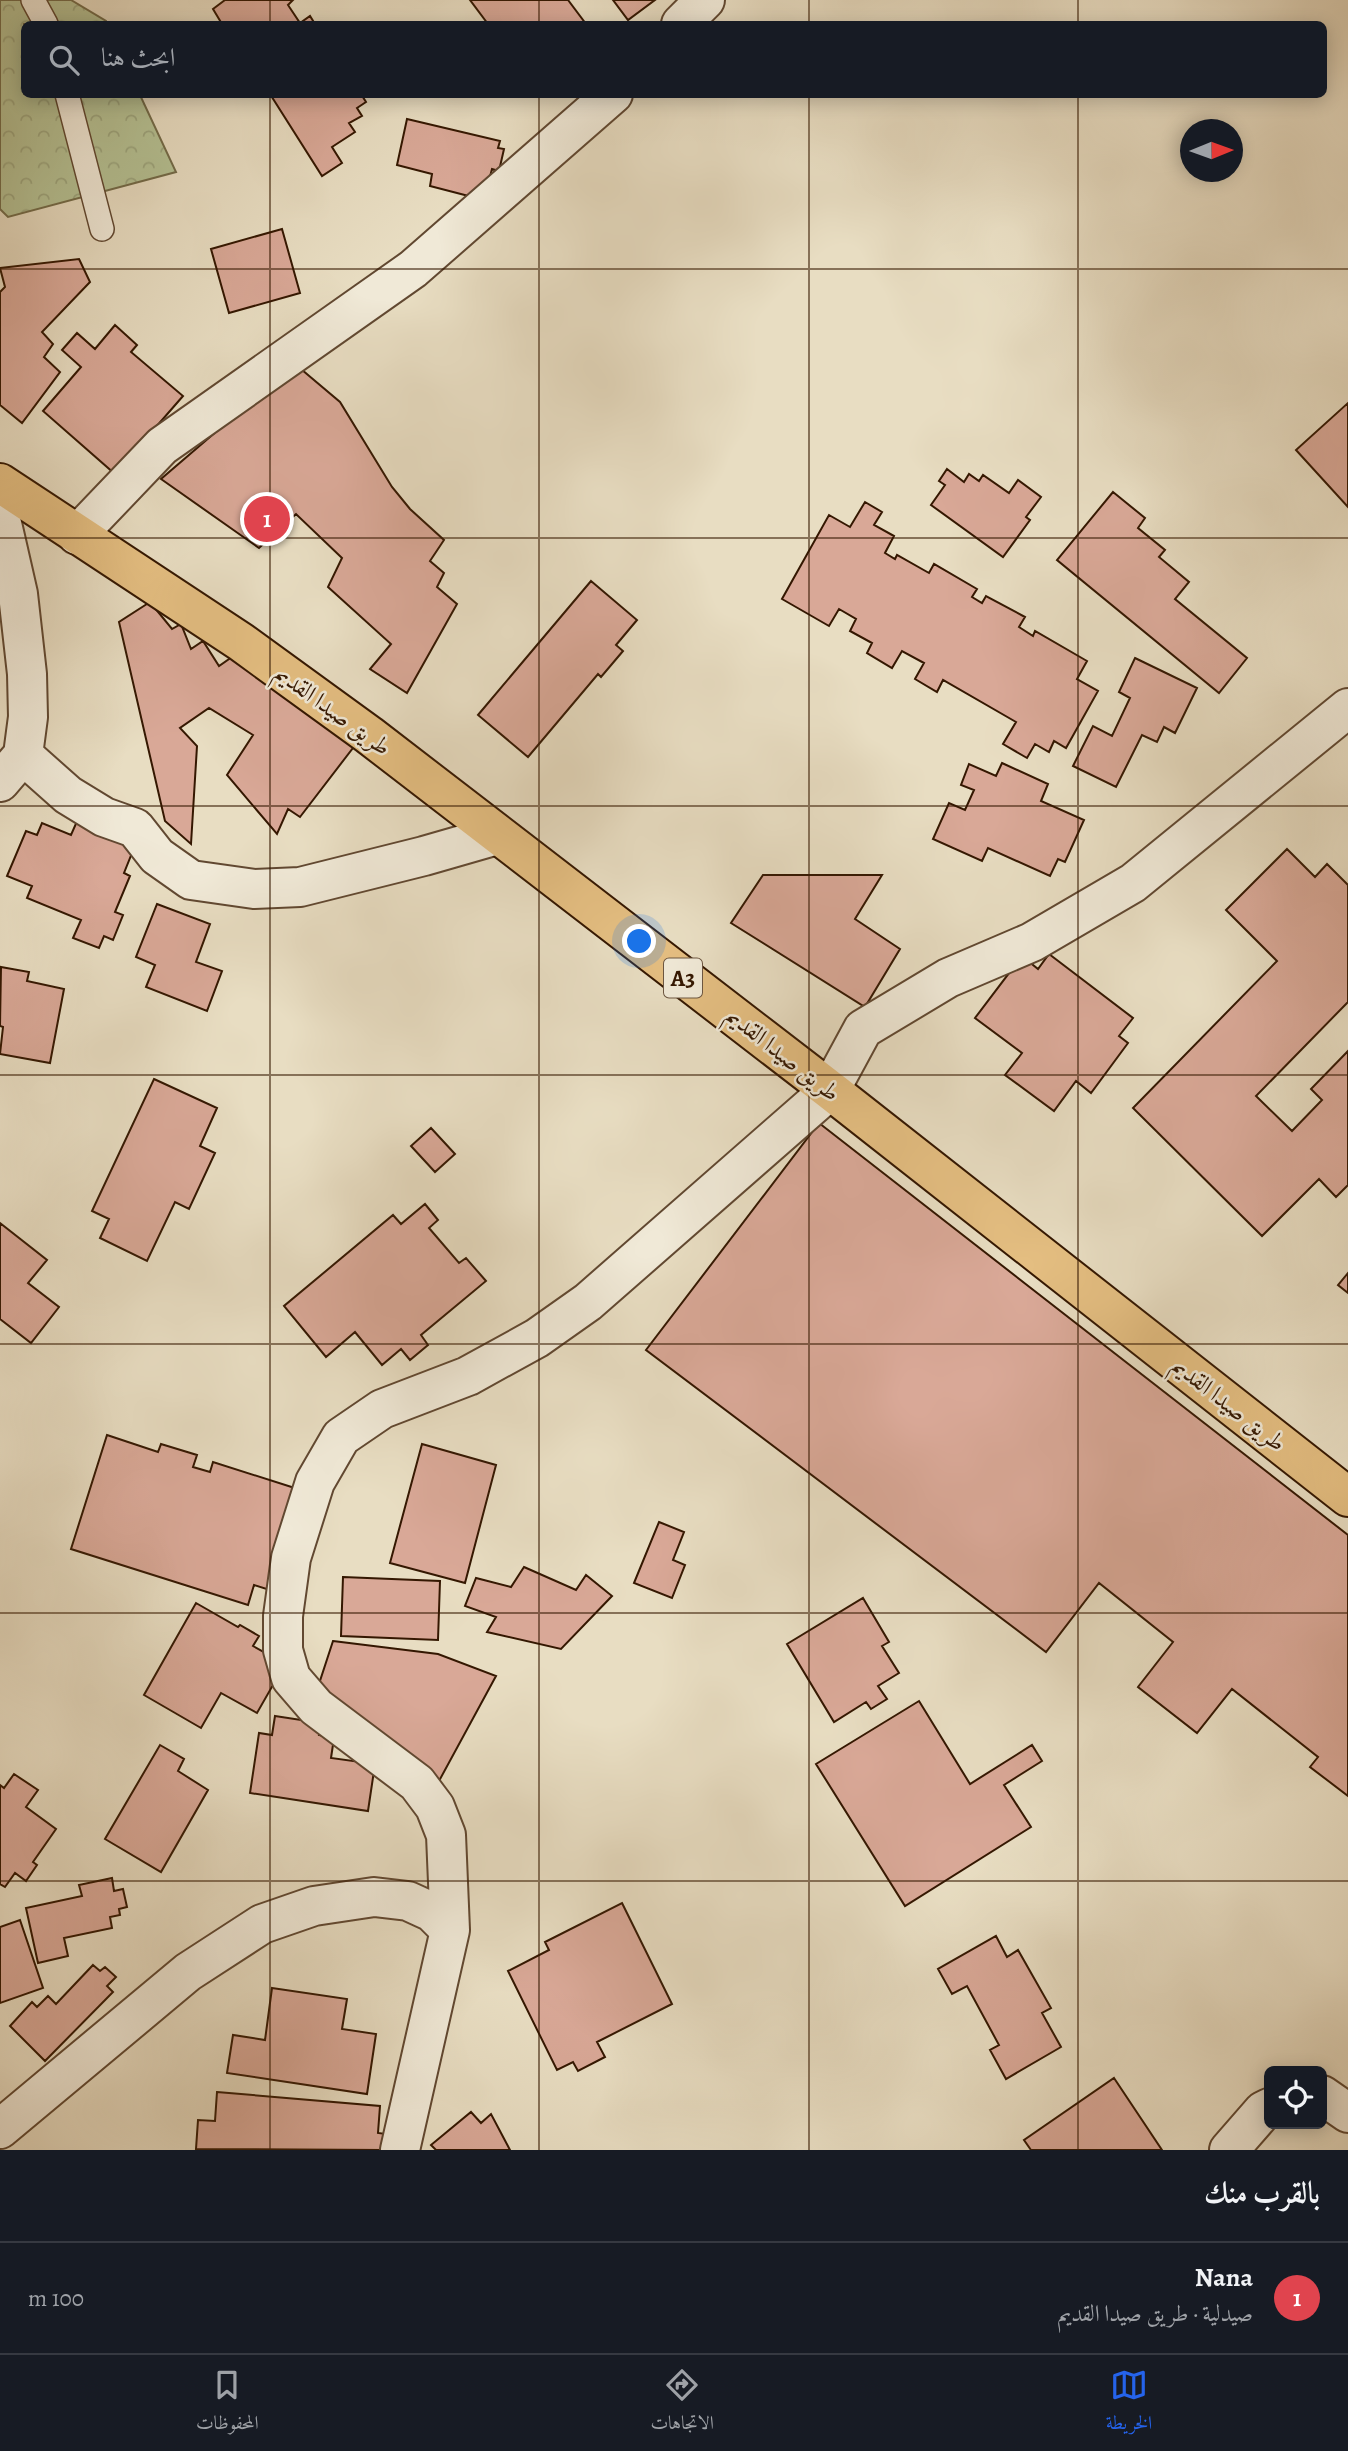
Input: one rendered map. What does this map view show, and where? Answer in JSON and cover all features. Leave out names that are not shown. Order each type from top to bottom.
[{"type":"highway","name":"طريق صيدا القديم","points":[[0,483],[241,642],[369,734],[830,1090],[1348,1497]]},
{"type":"street","points":[[684,21],[705,0]]},
{"type":"street","points":[[76,535],[162,446],[413,269],[608,98]]},
{"type":"street","points":[[0,515],[18,594],[27,674],[28,717],[11,768],[68,795],[104,817],[135,828],[157,856],[191,880],[254,889],[300,887],[498,835]]},
{"type":"street","points":[[401,2150],[450,1930],[446,1835],[435,1807],[416,1783],[316,1707],[291,1678],[283,1650],[283,1616],[291,1558],[315,1482],[341,1437],[382,1409],[468,1376],[537,1338],[588,1302],[830,1090],[863,1029],[948,978],[1032,942],[1133,883],[1348,708]]},
{"type":"street","points":[[0,2129],[188,1972],[261,1924],[314,1906],[374,1897],[408,1901],[432,1912],[450,1930]]},
{"type":"street","points":[[1327,2098],[1348,2113]]},
{"type":"street","points":[[1229,2150],[1264,2110]]},
{"type":"lane","points":[[33,0],[44,21]]},
{"type":"lane","points":[[68,98],[102,229]]},
{"type":"green space","points":[[0,0],[71,0],[106,21],[21,21],[21,98],[141,98],[176,172],[8,217],[0,209]]},
{"type":"building","points":[[225,0],[293,0],[288,5],[299,21],[220,21],[213,9]]},
{"type":"building","points":[[470,0],[568,0],[584,21],[486,21]]},
{"type":"building","points":[[613,0],[655,0],[628,20]]},
{"type":"building","points":[[273,98],[364,98],[366,102],[357,108],[362,116],[349,123],[355,132],[332,147],[342,163],[322,176]]},
{"type":"building","points":[[407,119],[500,141],[498,148],[504,149],[499,171],[492,169],[484,200],[430,186],[432,174],[397,165]]},
{"type":"building","points":[[282,229],[300,293],[229,313],[211,249]]},
{"type":"building","points":[[79,259],[90,282],[42,332],[53,344],[44,357],[60,372],[22,423],[0,405],[0,292],[5,287],[0,268]]},
{"type":"building","points":[[115,325],[137,345],[131,352],[183,396],[115,474],[43,411],[81,367],[62,350],[77,333],[95,349]]},
{"type":"building","points":[[295,364],[340,402],[392,487],[410,509],[444,540],[430,561],[444,573],[437,587],[457,604],[407,693],[370,669],[391,644],[328,587],[342,558],[296,514],[259,548],[161,479]]},
{"type":"building","points":[[1348,403],[1348,507],[1296,450]]},
{"type":"building","points":[[947,469],[964,482],[969,474],[979,481],[983,475],[1009,493],[1018,480],[1041,497],[1026,517],[1030,520],[1003,557],[931,505],[945,485],[939,481]]},
{"type":"building","points":[[1113,492],[1145,518],[1138,528],[1165,550],[1159,557],[1189,582],[1175,599],[1247,658],[1219,693],[1057,560]]},
{"type":"building","points":[[865,502],[882,512],[874,525],[894,536],[885,553],[895,559],[897,555],[929,573],[934,564],[977,589],[972,597],[982,603],[986,596],[1025,617],[1019,627],[1033,636],[1035,631],[1087,661],[1077,679],[1098,691],[1066,748],[1054,741],[1049,752],[1035,744],[1027,758],[1003,744],[1016,722],[943,680],[937,692],[915,679],[924,663],[902,651],[892,668],[867,653],[872,643],[850,631],[856,619],[839,609],[829,626],[782,599],[829,515],[850,527]]},
{"type":"building","points":[[591,581],[637,620],[616,645],[623,651],[601,677],[598,674],[528,757],[478,715]]},
{"type":"building","points":[[150,602],[172,629],[181,624],[191,649],[203,641],[219,666],[232,657],[356,744],[300,817],[288,809],[277,834],[227,775],[253,735],[209,708],[180,728],[197,746],[191,844],[165,821],[119,622]]},
{"type":"building","points":[[1135,658],[1197,688],[1175,733],[1164,727],[1157,742],[1142,735],[1116,787],[1073,766],[1093,726],[1112,736],[1130,698],[1119,692]]},
{"type":"building","points":[[1002,763],[1048,784],[1041,801],[1084,820],[1065,862],[1058,859],[1050,876],[988,848],[982,861],[933,839],[949,803],[965,810],[974,790],[961,785],[969,764],[996,776]]},
{"type":"building","points":[[78,819],[136,843],[124,873],[130,876],[115,912],[123,915],[113,940],[104,936],[99,948],[73,938],[81,920],[27,898],[32,886],[7,876],[26,831],[37,835],[42,823],[71,835]]},
{"type":"building","points":[[1287,849],[1315,877],[1327,864],[1348,885],[1348,1002],[1256,1096],[1292,1131],[1322,1100],[1311,1089],[1348,1051],[1348,1185],[1336,1197],[1319,1179],[1262,1236],[1133,1108],[1277,961],[1226,910]]},
{"type":"building","points":[[763,875],[882,875],[855,919],[900,949],[865,1007],[731,923]]},
{"type":"building","points":[[157,904],[210,924],[196,962],[222,971],[207,1011],[146,987],[155,965],[136,957]]},
{"type":"building","points":[[1049,954],[1133,1018],[1119,1036],[1128,1043],[1091,1093],[1076,1081],[1054,1111],[1005,1075],[1022,1053],[975,1018],[1022,956],[1038,969]]},
{"type":"building","points":[[1,967],[29,972],[27,981],[64,989],[50,1063],[0,1054],[3,1027],[0,1026]]},
{"type":"building","points":[[154,1079],[217,1108],[200,1146],[215,1153],[189,1209],[175,1202],[147,1261],[100,1238],[109,1219],[92,1211]]},
{"type":"building","points":[[819,1123],[1348,1535],[1348,1796],[1310,1767],[1318,1757],[1232,1689],[1197,1733],[1138,1687],[1173,1642],[1099,1583],[1046,1652],[646,1350]]},
{"type":"building","points":[[431,1128],[455,1154],[435,1172],[411,1146]]},
{"type":"building","points":[[425,1204],[438,1220],[429,1228],[459,1263],[466,1258],[486,1281],[421,1335],[428,1345],[410,1360],[401,1349],[382,1365],[355,1332],[326,1357],[284,1306],[393,1215],[401,1224]]},
{"type":"building","points":[[0,1223],[47,1260],[28,1283],[59,1307],[31,1343],[0,1319]]},
{"type":"building","points":[[1348,1273],[1348,1293],[1338,1285]]},
{"type":"building","points":[[107,1435],[158,1452],[161,1444],[197,1455],[193,1467],[210,1472],[213,1462],[304,1491],[273,1591],[254,1585],[248,1605],[71,1549]]},
{"type":"building","points":[[422,1444],[496,1465],[465,1583],[390,1563]]},
{"type":"building","points":[[659,1522],[684,1532],[673,1560],[685,1565],[672,1598],[634,1583]]},
{"type":"building","points":[[524,1567],[576,1590],[586,1575],[612,1596],[561,1649],[487,1632],[496,1617],[465,1606],[476,1578],[511,1587]]},
{"type":"building","points":[[343,1577],[440,1581],[438,1640],[341,1636]]},
{"type":"building","points":[[863,1598],[889,1642],[882,1646],[899,1673],[878,1686],[887,1699],[871,1709],[866,1702],[834,1722],[787,1644]]},
{"type":"building","points":[[196,1603],[259,1636],[253,1646],[285,1664],[257,1713],[221,1693],[201,1728],[144,1695]]},
{"type":"building","points":[[333,1641],[438,1654],[496,1676],[439,1781],[318,1687]]},
{"type":"building","points":[[919,1701],[970,1784],[1032,1745],[1042,1761],[1004,1785],[1031,1827],[905,1906],[816,1764]]},
{"type":"building","points":[[275,1716],[321,1723],[319,1735],[334,1738],[331,1758],[375,1764],[368,1811],[250,1793],[259,1733],[272,1735]]},
{"type":"building","points":[[160,1745],[184,1759],[178,1771],[208,1790],[161,1872],[105,1839]]},
{"type":"building","points":[[14,1774],[38,1790],[26,1807],[56,1829],[33,1862],[37,1865],[26,1881],[15,1873],[5,1887],[0,1884],[0,1785],[4,1788]]},
{"type":"building","points":[[112,1878],[114,1891],[123,1889],[127,1907],[119,1909],[120,1915],[110,1917],[112,1928],[64,1938],[68,1956],[38,1963],[26,1908],[82,1896],[79,1885]]},
{"type":"building","points":[[622,1903],[672,2004],[597,2042],[605,2057],[578,2071],[573,2062],[557,2070],[508,1971],[549,1950],[545,1942]]},
{"type":"building","points":[[20,1920],[43,1988],[0,2003],[0,1927]]},
{"type":"building","points":[[996,1936],[1007,1957],[1018,1950],[1051,2008],[1042,2013],[1061,2047],[1006,2079],[990,2050],[999,2045],[967,1986],[952,1994],[938,1969]]},
{"type":"building","points":[[93,1965],[100,1971],[105,1967],[116,1977],[107,1986],[113,1992],[45,2061],[10,2026],[32,2002],[37,2007],[48,1996],[56,2004]]},
{"type":"building","points":[[272,1988],[347,1999],[342,2029],[376,2034],[367,2094],[227,2073],[233,2035],[265,2040]]},
{"type":"building","points":[[1114,2078],[1162,2150],[1031,2150],[1024,2140]]},
{"type":"building","points":[[217,2092],[380,2106],[378,2133],[386,2134],[384,2150],[196,2149],[198,2120],[215,2121]]},
{"type":"building","points":[[471,2112],[481,2123],[491,2114],[510,2150],[436,2150],[431,2145]]},
{"type":"place","name":"Nana","points":[[267,519]]}]
